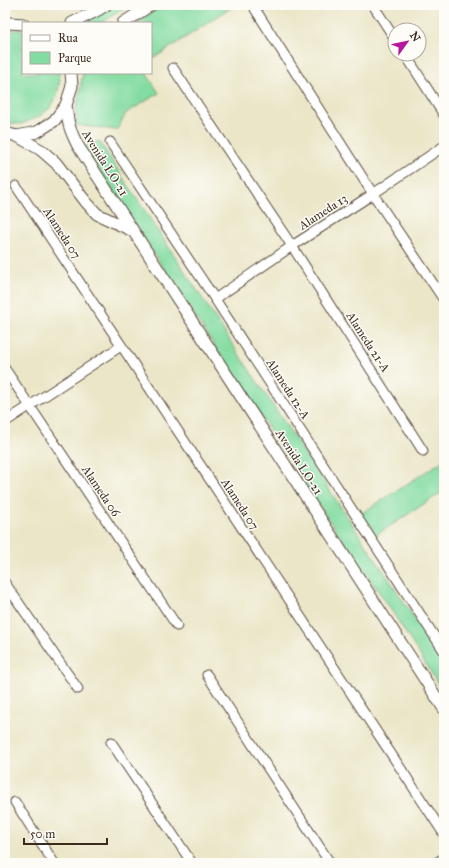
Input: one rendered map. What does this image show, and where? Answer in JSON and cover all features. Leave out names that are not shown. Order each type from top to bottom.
[{"type":"street","points":[[74,22],[106,5]]},
{"type":"street","points":[[125,22],[151,5]]},
{"type":"street","points":[[373,5],[387,27]]},
{"type":"street","points":[[255,9],[373,194],[444,300]]},
{"type":"street","points":[[7,22],[22,24]]},
{"type":"street","points":[[410,62],[444,115]]},
{"type":"street","name":"Alameda 21-A","points":[[173,68],[292,246],[423,451]]},
{"type":"street","points":[[5,134],[17,136],[37,132],[54,121],[66,105],[72,86],[71,74]]},
{"type":"street","name":"Avenida LO-21","points":[[66,105],[68,124],[71,134],[78,146],[444,709]]},
{"type":"street","points":[[17,136],[41,150],[56,163],[97,214],[132,230]]},
{"type":"street","name":"Alameda 12-A","points":[[110,142],[215,299],[444,651]]},
{"type":"street","name":"Alameda 13","points":[[215,299],[292,246],[444,146]]},
{"type":"street","name":"Alameda 07","points":[[16,186],[444,834]]},
{"type":"street","points":[[5,422],[121,346]]},
{"type":"street","name":"Alameda 06","points":[[5,369],[177,626]]},
{"type":"street","points":[[5,583],[78,689]]},
{"type":"street","points":[[207,675],[330,863]]},
{"type":"street","points":[[111,742],[192,863]]},
{"type":"street","points":[[15,802],[54,863]]},
{"type":"street","points":[[436,863],[444,858]]},
{"type":"green space","points":[[112,5],[129,5],[104,22],[86,22]]},
{"type":"green space","points":[[164,5],[235,5],[152,59],[152,22],[138,22]]},
{"type":"green space","points":[[22,30],[22,74],[59,74],[60,79],[57,96],[50,108],[39,117],[21,124],[5,123],[5,31]]},
{"type":"green space","points":[[83,74],[147,74],[159,93],[126,113],[117,130],[76,125],[76,111]]},
{"type":"green space","points":[[99,141],[444,664],[444,693],[386,602],[337,532],[83,146]]},
{"type":"green space","points":[[444,460],[444,491],[373,537],[359,515]]}]
